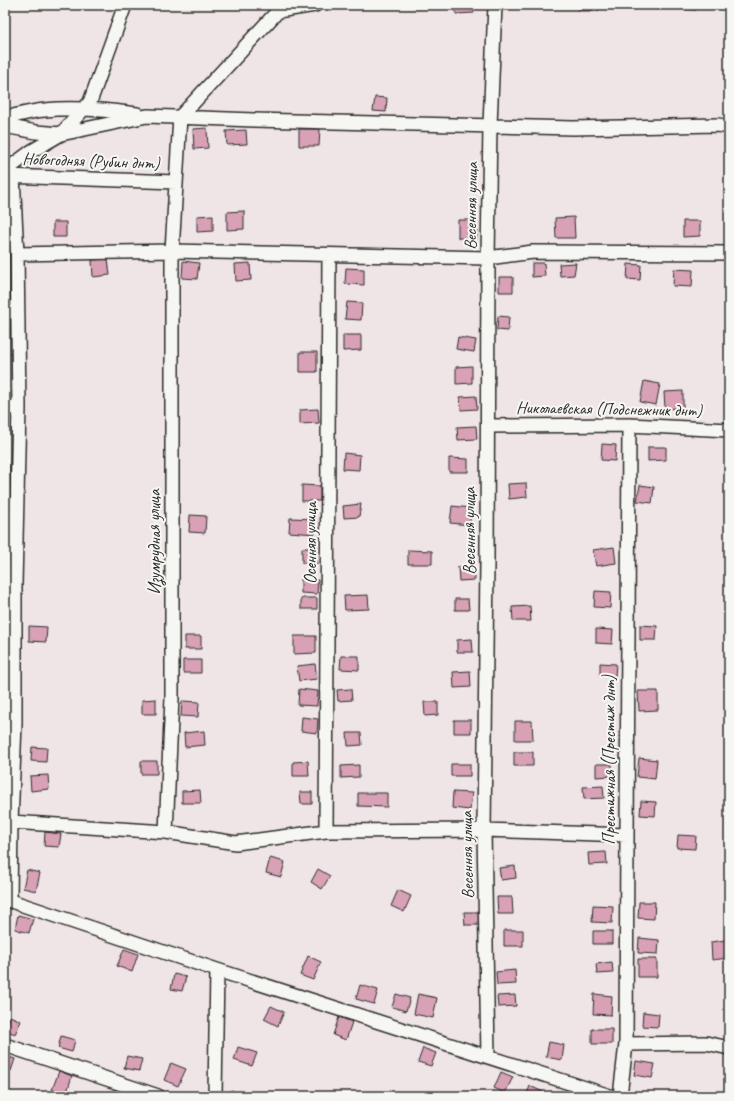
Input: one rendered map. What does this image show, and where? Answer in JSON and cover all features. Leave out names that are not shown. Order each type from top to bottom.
[{"type":"street","points":[[125,5],[90,102],[61,134],[32,151],[8,175],[17,254],[11,312],[19,407],[10,585],[11,822],[8,899],[217,970],[610,1096]]},
{"type":"street","points":[[180,117],[278,11],[315,5]]},
{"type":"street","name":"Весенняя улица","points":[[488,1056],[484,830],[488,258],[490,125],[495,5]]},
{"type":"street","points":[[5,118],[44,110],[84,109],[147,116],[254,120],[573,128],[718,125],[729,127]]},
{"type":"street","points":[[5,126],[36,132],[61,134],[147,116]]},
{"type":"street","name":"Изумрудная улица","points":[[166,832],[172,698],[172,251],[180,117]]},
{"type":"street","name":"Новогодняя (Рубин днт)","points":[[8,175],[176,182]]},
{"type":"street","points":[[17,254],[172,251],[488,258],[533,252],[729,253]]},
{"type":"street","name":"Осенняя улица","points":[[326,831],[329,255]]},
{"type":"street","points":[[5,408],[19,407]]},
{"type":"street","name":"Николаевская (Подснежник днт)","points":[[488,426],[629,425],[729,430]]},
{"type":"street","name":"Престижная (Престиж днт)","points":[[620,1096],[626,1044],[629,425]]},
{"type":"street","points":[[11,822],[166,832],[236,843],[326,831],[484,830],[626,835]]},
{"type":"street","points":[[215,1096],[217,970]]},
{"type":"street","points":[[626,1044],[706,1044],[729,1048]]},
{"type":"street","points":[[5,1045],[158,1096]]},
{"type":"building","points":[[455,5],[473,5],[474,13],[456,14]]},
{"type":"building","points":[[579,5],[597,5],[598,11],[579,11]]},
{"type":"building","points":[[683,5],[696,5],[696,10],[682,9]]},
{"type":"building","points":[[375,97],[387,98],[386,112],[373,111]]},
{"type":"building","points":[[207,128],[208,148],[194,149],[193,129]]},
{"type":"building","points":[[299,129],[320,129],[319,146],[299,146]]},
{"type":"building","points":[[246,130],[247,144],[227,145],[226,131]]},
{"type":"building","points":[[244,211],[244,229],[227,230],[227,212]]},
{"type":"building","points":[[213,215],[213,231],[197,232],[197,216]]},
{"type":"building","points":[[574,217],[575,238],[556,238],[555,218]]},
{"type":"building","points":[[458,220],[477,220],[477,239],[458,238]]},
{"type":"building","points":[[683,221],[700,221],[700,236],[683,237]]},
{"type":"building","points":[[53,222],[66,222],[66,237],[53,237]]},
{"type":"building","points":[[108,259],[110,275],[93,277],[92,260]]},
{"type":"building","points":[[183,261],[199,263],[197,279],[182,278]]},
{"type":"building","points":[[250,263],[251,280],[236,281],[235,264]]},
{"type":"building","points":[[532,263],[544,263],[545,276],[532,277]]},
{"type":"building","points":[[576,263],[574,275],[560,276],[559,264]]},
{"type":"building","points":[[628,264],[641,265],[640,280],[627,279]]},
{"type":"building","points":[[346,268],[364,269],[364,285],[345,284]]},
{"type":"building","points":[[674,269],[693,270],[692,287],[673,286]]},
{"type":"building","points":[[499,277],[513,277],[513,292],[499,292]]},
{"type":"building","points":[[347,302],[362,303],[361,320],[345,319]]},
{"type":"building","points":[[498,316],[509,317],[508,331],[497,330]]},
{"type":"building","points":[[343,335],[361,335],[361,350],[343,351]]},
{"type":"building","points":[[458,337],[476,340],[474,352],[456,349]]},
{"type":"building","points":[[300,352],[317,352],[317,372],[300,372]]},
{"type":"building","points":[[472,366],[472,383],[456,384],[456,367]]},
{"type":"building","points":[[644,381],[660,384],[656,405],[640,402]]},
{"type":"building","points":[[683,391],[683,408],[665,409],[664,392]]},
{"type":"building","points":[[476,396],[477,409],[461,410],[460,397]]},
{"type":"building","points":[[318,409],[319,423],[300,424],[300,410]]},
{"type":"building","points":[[476,426],[477,439],[458,440],[457,427]]},
{"type":"building","points":[[602,444],[616,445],[615,461],[601,460]]},
{"type":"building","points":[[648,447],[666,447],[666,460],[648,461]]},
{"type":"building","points":[[344,453],[360,455],[359,470],[343,469]]},
{"type":"building","points":[[449,458],[468,459],[468,472],[449,472]]},
{"type":"building","points":[[526,483],[527,497],[509,499],[508,484]]},
{"type":"building","points":[[302,485],[320,486],[320,501],[302,501]]},
{"type":"building","points":[[640,485],[654,487],[652,503],[637,501]]},
{"type":"building","points":[[361,504],[359,517],[344,518],[343,506]]},
{"type":"building","points":[[452,506],[471,508],[470,525],[450,523]]},
{"type":"building","points":[[190,515],[206,516],[205,533],[189,532]]},
{"type":"building","points":[[290,518],[316,519],[315,534],[289,532]]},
{"type":"building","points":[[614,547],[616,563],[596,566],[593,550]]},
{"type":"building","points":[[302,548],[317,548],[317,564],[302,563]]},
{"type":"building","points":[[408,550],[432,551],[432,564],[408,564]]},
{"type":"building","points":[[474,566],[475,580],[459,581],[458,567]]},
{"type":"building","points":[[301,579],[318,580],[317,594],[301,593]]},
{"type":"building","points":[[595,591],[611,592],[610,608],[594,607]]},
{"type":"building","points":[[368,595],[369,609],[345,610],[344,596]]},
{"type":"building","points":[[301,598],[317,598],[317,609],[301,609]]},
{"type":"building","points":[[455,599],[468,599],[469,610],[455,610]]},
{"type":"building","points":[[530,606],[531,621],[513,621],[512,607]]},
{"type":"building","points":[[640,625],[657,626],[656,640],[640,640]]},
{"type":"building","points":[[29,626],[47,627],[46,642],[29,641]]},
{"type":"building","points":[[596,629],[613,630],[612,644],[596,643]]},
{"type":"building","points":[[185,636],[201,636],[201,649],[185,649]]},
{"type":"building","points":[[294,636],[316,636],[316,653],[294,654]]},
{"type":"building","points":[[472,639],[473,652],[457,652],[457,640]]},
{"type":"building","points":[[341,656],[359,656],[359,670],[340,669]]},
{"type":"building","points":[[183,660],[201,660],[201,673],[183,673]]},
{"type":"building","points":[[600,663],[616,664],[615,676],[600,675]]},
{"type":"building","points":[[315,664],[317,679],[299,681],[297,666]]},
{"type":"building","points":[[470,671],[471,687],[454,688],[453,672]]},
{"type":"building","points":[[299,689],[318,691],[317,706],[298,705]]},
{"type":"building","points":[[351,689],[352,700],[338,701],[337,690]]},
{"type":"building","points":[[638,691],[658,691],[658,710],[639,711]]},
{"type":"building","points":[[156,699],[156,714],[142,714],[142,700]]},
{"type":"building","points":[[182,701],[199,702],[198,717],[181,716]]},
{"type":"building","points":[[424,702],[438,702],[438,715],[425,716]]},
{"type":"building","points":[[302,717],[318,719],[317,733],[301,731]]},
{"type":"building","points":[[454,720],[471,720],[471,733],[454,733]]},
{"type":"building","points":[[515,721],[532,721],[533,740],[515,740]]},
{"type":"building","points":[[204,731],[205,745],[185,747],[184,733]]},
{"type":"building","points":[[347,733],[361,733],[362,745],[348,746]]},
{"type":"building","points":[[32,747],[47,748],[46,762],[31,761]]},
{"type":"building","points":[[514,752],[533,752],[533,766],[514,766]]},
{"type":"building","points":[[639,758],[657,760],[655,779],[637,777]]},
{"type":"building","points":[[141,761],[157,761],[157,774],[141,774]]},
{"type":"building","points":[[308,761],[309,776],[293,776],[293,762]]},
{"type":"building","points":[[451,764],[470,764],[470,776],[451,776]]},
{"type":"building","points":[[596,764],[612,764],[612,776],[596,777]]},
{"type":"building","points":[[359,765],[359,777],[341,778],[341,766]]},
{"type":"building","points":[[48,775],[49,789],[31,791],[30,776]]},
{"type":"building","points":[[603,786],[604,798],[584,799],[583,787]]},
{"type":"building","points":[[200,790],[201,803],[182,803],[182,791]]},
{"type":"building","points":[[300,792],[312,792],[312,804],[301,804]]},
{"type":"building","points":[[453,792],[472,793],[470,810],[452,808]]},
{"type":"building","points":[[358,793],[387,793],[387,807],[358,806]]},
{"type":"building","points":[[641,801],[656,802],[655,816],[640,815]]},
{"type":"building","points":[[45,832],[61,834],[59,847],[44,846]]},
{"type":"building","points":[[678,835],[696,836],[695,849],[677,848]]},
{"type":"building","points":[[606,852],[607,864],[589,865],[588,853]]},
{"type":"building","points":[[270,858],[285,862],[281,877],[266,873]]},
{"type":"building","points":[[515,866],[516,878],[501,880],[499,868]]},
{"type":"building","points":[[318,869],[330,876],[322,889],[311,882]]},
{"type":"building","points":[[27,870],[40,873],[36,891],[23,888]]},
{"type":"building","points":[[398,890],[411,896],[404,912],[391,906]]},
{"type":"building","points":[[497,897],[512,897],[513,914],[498,914]]},
{"type":"building","points":[[639,902],[655,902],[654,919],[638,918]]},
{"type":"building","points":[[593,905],[613,906],[612,923],[592,922]]},
{"type":"building","points":[[464,912],[479,912],[480,925],[465,925]]},
{"type":"building","points":[[5,913],[8,914],[5,925]]},
{"type":"building","points":[[18,915],[33,919],[29,933],[15,929]]},
{"type":"building","points":[[504,930],[523,930],[523,946],[504,946]]},
{"type":"building","points":[[593,931],[612,931],[612,944],[593,944]]},
{"type":"building","points":[[639,938],[659,940],[658,954],[638,953]]},
{"type":"building","points":[[726,940],[728,958],[712,960],[711,942]]},
{"type":"building","points":[[124,949],[138,954],[132,972],[117,966]]},
{"type":"building","points":[[308,956],[321,962],[313,980],[300,975]]},
{"type":"building","points":[[638,959],[657,959],[657,977],[638,977]]},
{"type":"building","points":[[612,962],[613,973],[597,974],[596,964]]},
{"type":"building","points":[[515,970],[516,984],[497,985],[496,972]]},
{"type":"building","points":[[174,974],[186,977],[182,991],[171,989]]},
{"type":"building","points":[[360,985],[378,990],[374,1004],[356,999]]},
{"type":"building","points":[[396,994],[410,998],[406,1011],[392,1007]]},
{"type":"building","points":[[418,994],[437,998],[433,1018],[414,1014]]},
{"type":"building","points":[[594,994],[612,996],[611,1015],[593,1014]]},
{"type":"building","points":[[515,995],[516,1006],[498,1007],[497,996]]},
{"type":"building","points":[[271,1006],[284,1012],[278,1026],[264,1019]]},
{"type":"building","points":[[643,1012],[659,1014],[658,1027],[642,1026]]},
{"type":"building","points":[[10,1016],[21,1021],[15,1034],[5,1030]]},
{"type":"building","points":[[339,1017],[352,1022],[346,1040],[333,1035]]},
{"type":"building","points":[[592,1029],[612,1029],[612,1044],[592,1044]]},
{"type":"building","points":[[61,1036],[75,1040],[72,1052],[58,1048]]},
{"type":"building","points":[[549,1042],[564,1045],[562,1060],[546,1057]]},
{"type":"building","points":[[238,1047],[257,1053],[252,1066],[234,1060]]},
{"type":"building","points":[[423,1048],[436,1053],[431,1066],[418,1062]]},
{"type":"building","points":[[5,1056],[15,1059],[11,1071],[5,1069]]},
{"type":"building","points":[[127,1056],[142,1059],[139,1071],[124,1068]]},
{"type":"building","points":[[636,1061],[655,1064],[652,1078],[634,1075]]},
{"type":"building","points":[[171,1063],[186,1069],[178,1086],[164,1080]]},
{"type":"building","points":[[59,1071],[72,1076],[66,1095],[52,1090]]},
{"type":"building","points":[[501,1072],[513,1077],[505,1093],[494,1088]]},
{"type":"building","points":[[530,1086],[543,1092],[542,1096],[526,1096]]},
{"type":"building","points":[[113,1090],[123,1094],[122,1096],[111,1096]]},
{"type":"building","points":[[231,1090],[245,1096],[228,1096]]},
{"type":"building","points":[[565,1091],[578,1095],[563,1096]]},
{"type":"building","points":[[84,1092],[96,1096],[83,1096]]}]
